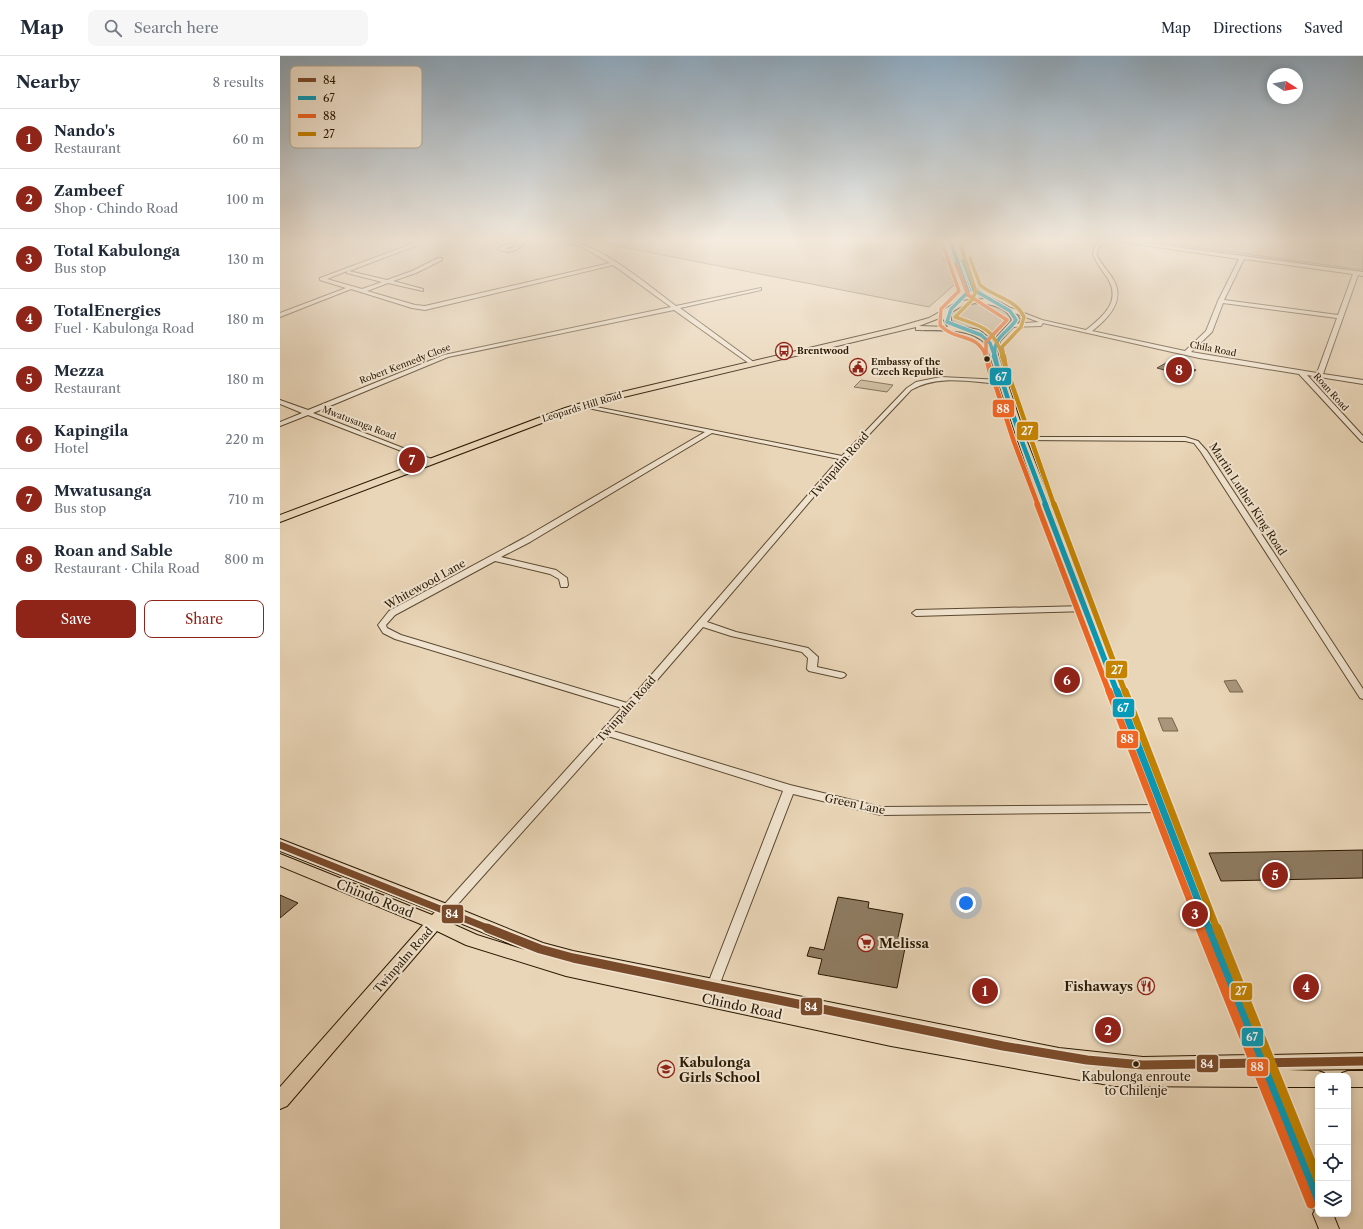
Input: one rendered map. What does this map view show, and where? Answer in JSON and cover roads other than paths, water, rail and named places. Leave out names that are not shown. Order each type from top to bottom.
[{"type":"main road","name":"Leopards Hill Road","points":[[280,519],[539,420],[583,406],[896,330],[931,320],[947,312],[965,295]]},
{"type":"main road","points":[[982,295],[998,305],[1011,310],[1016,320],[1010,328],[995,340],[993,351]]},
{"type":"main road","points":[[955,305],[971,302],[998,305]]},
{"type":"main road","points":[[947,312],[945,316],[947,322],[959,329]]},
{"type":"main road","name":"Leopards Hill Road","points":[[896,330],[929,327],[968,331]]},
{"type":"main road","points":[[968,331],[993,332],[1010,328]]},
{"type":"main road","points":[[968,331],[986,338],[990,343],[1022,439],[1085,609],[1235,996],[1267,1071],[1315,1193]]},
{"type":"main road","name":"Chindo Road","points":[[280,845],[441,916],[472,940],[566,968],[711,993],[891,1038],[1114,1078],[1267,1071]]},
{"type":"main road","name":"Chindo Road","points":[[280,860],[441,916]]},
{"type":"main road","name":"Twinpalm Road","points":[[280,1100],[441,916]]},
{"type":"main road","points":[[1267,1071],[1363,1061]]},
{"type":"main road","points":[[1267,1071],[1315,1078]]},
{"type":"main road","points":[[1351,1079],[1363,1079]]},
{"type":"main road","points":[[1324,1217],[1329,1229]]},
{"type":"street","points":[[280,314],[332,295]]},
{"type":"street","points":[[374,295],[414,307],[425,308],[479,295]]},
{"type":"street","points":[[658,295],[752,364]]},
{"type":"street","name":"Robert Kennedy Close","points":[[280,424],[446,356],[734,295]]},
{"type":"street","points":[[1088,331],[1104,317],[1116,300],[1115,295]]},
{"type":"street","points":[[1188,354],[1209,332],[1224,295]]},
{"type":"street","points":[[1319,375],[1348,295]]},
{"type":"street","points":[[1221,301],[1339,318]]},
{"type":"street","name":"Chila Road","points":[[1011,310],[1035,319],[1062,326],[1188,354],[1363,382]]},
{"type":"street","name":"Chila Road","points":[[1010,328],[1035,324],[1062,326]]},
{"type":"street","name":"Roan Road","points":[[1302,373],[1363,440]]},
{"type":"street","name":"Twinpalm Road","points":[[441,916],[628,707],[844,458],[915,384],[944,379],[1002,382]]},
{"type":"street","name":"Mwatusanga Road","points":[[280,402],[432,461]]},
{"type":"street","points":[[583,406],[844,458]]},
{"type":"street","name":"Whitewood Lane","points":[[628,707],[398,637],[383,630],[382,625],[392,613],[494,558],[709,432]]},
{"type":"street","name":"Martin Luther King Road","points":[[1022,439],[1185,439],[1196,442],[1204,451],[1363,696]]},
{"type":"street","points":[[494,558],[554,572],[563,578],[564,585]]},
{"type":"street","points":[[916,613],[1085,609]]},
{"type":"street","points":[[701,623],[734,634],[805,650],[813,657],[812,669],[842,675]]},
{"type":"street","name":"Green Lane","points":[[606,732],[789,789],[863,808],[896,812],[1162,809]]},
{"type":"street","points":[[711,993],[789,789]]},
{"type":"place","name":"Brentwood","points":[[784,351]]},
{"type":"place","name":"Embassy of the Czech Republic","points":[[858,367]]},
{"type":"place","name":"Roan and Sable","points":[[1179,370]]},
{"type":"place","name":"Mwatusanga","points":[[412,460]]},
{"type":"place","name":"Kapingila","points":[[1067,680]]},
{"type":"place","name":"Mezza","points":[[1275,875]]},
{"type":"place","name":"Total Kabulonga","points":[[1195,914]]},
{"type":"place","name":"Melissa","points":[[866,943]]},
{"type":"place","name":"Fishaways","points":[[1146,986]]},
{"type":"place","name":"TotalEnergies","points":[[1306,987]]},
{"type":"place","name":"Nando's","points":[[985,991]]},
{"type":"place","name":"Zambeef","points":[[1108,1030]]},
{"type":"place","name":"Kabulonga enroute to Chilenje","points":[[1136,1064]]},
{"type":"place","name":"Kabulonga Girls School","points":[[666,1069]]}]
